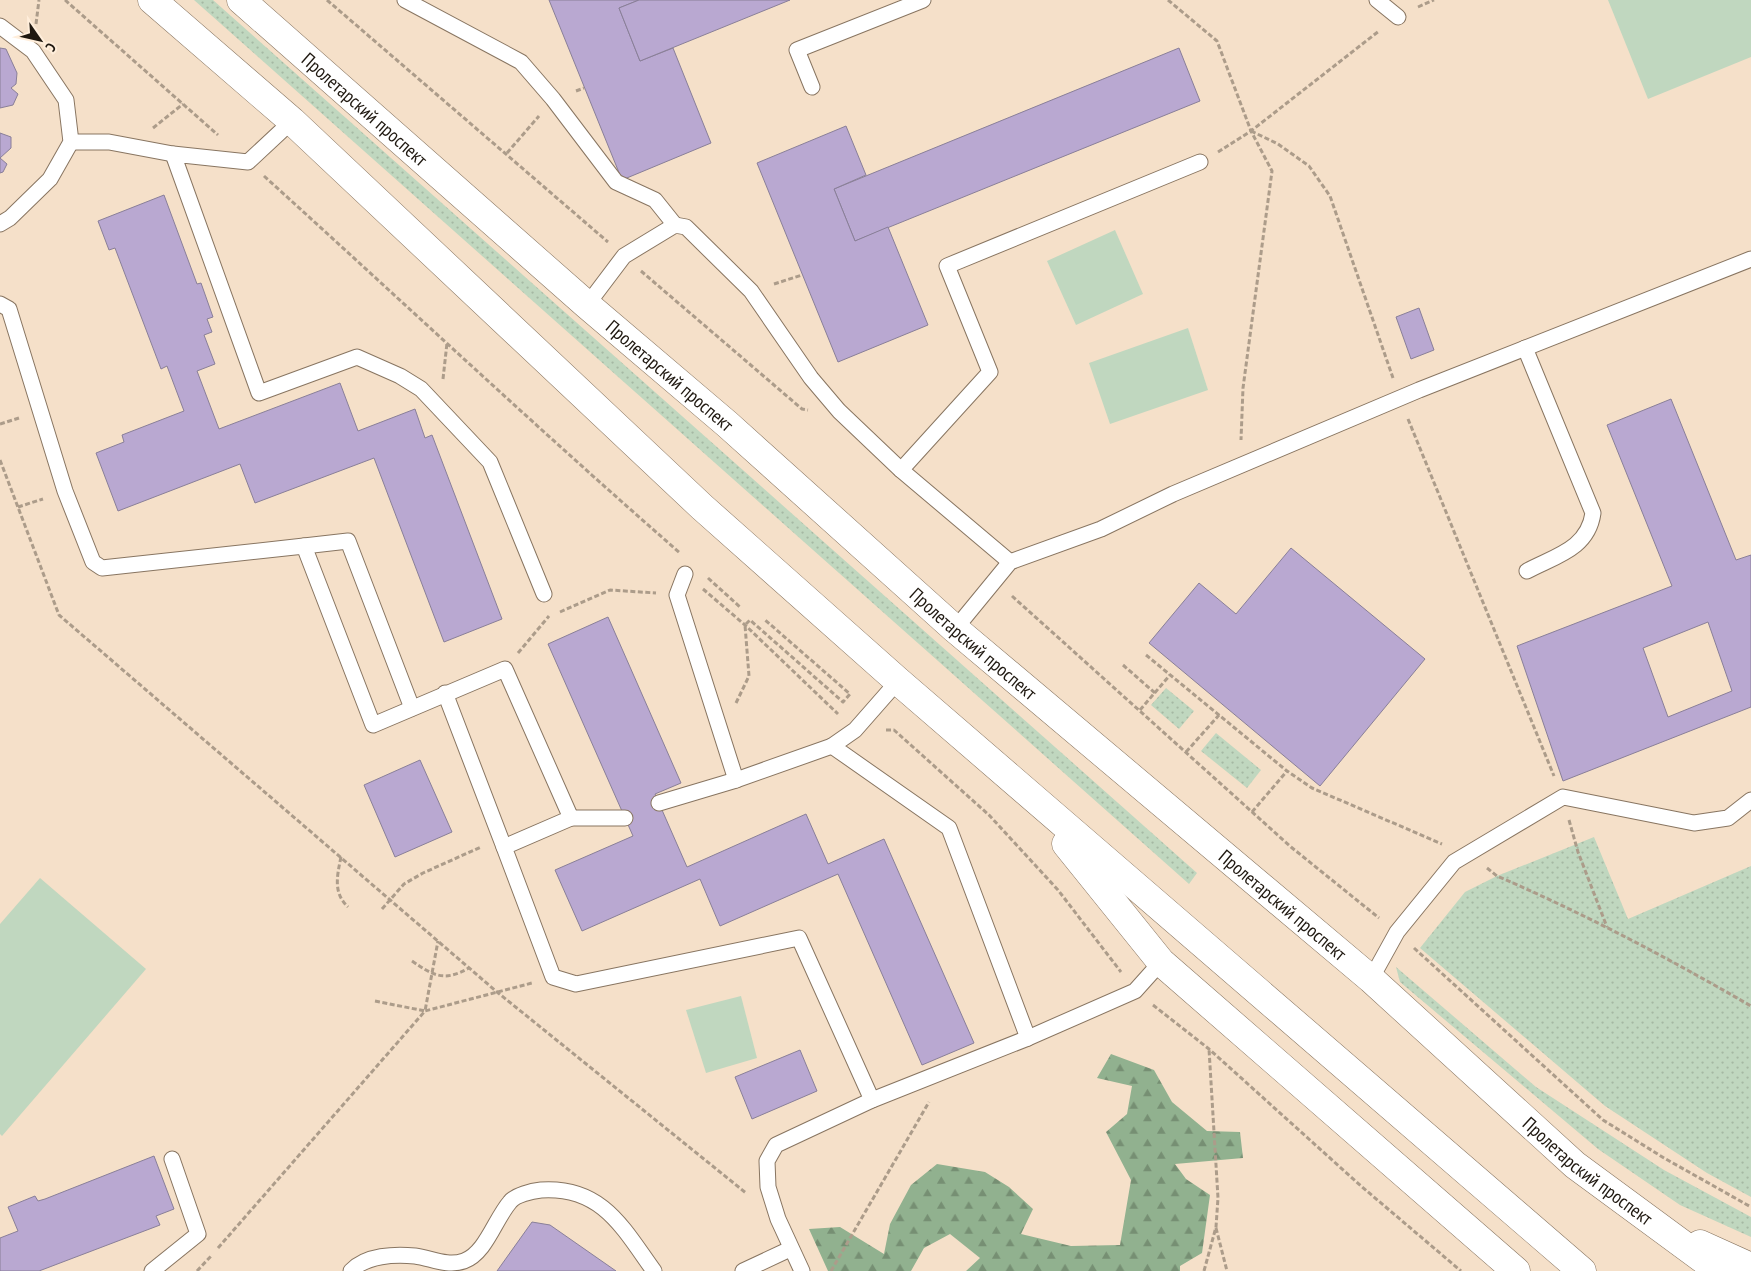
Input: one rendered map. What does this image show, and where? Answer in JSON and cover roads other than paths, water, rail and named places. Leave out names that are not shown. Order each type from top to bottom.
[{"type":"main road","points":[[152,0],[292,121],[702,507],[1021,789],[1582,1271]]},
{"type":"main road","name":"Пролетарский проспект","points":[[240,0],[586,305],[727,424],[955,629],[1371,979],[1575,1165],[1651,1223],[1719,1271]]},
{"type":"main road","points":[[1021,789],[1161,962],[1516,1271]]},
{"type":"main road","points":[[1651,1223],[1751,1267]]},
{"type":"lane","points":[[405,0],[521,62],[553,99],[616,182],[656,200],[675,225]]},
{"type":"lane","points":[[812,87],[798,50],[923,0]]},
{"type":"lane","points":[[1377,0],[1398,17]]},
{"type":"lane","points":[[0,26],[33,51],[66,100],[72,142],[50,179],[10,218],[0,224]]},
{"type":"lane","points":[[72,142],[109,142],[173,154],[248,162],[292,121]]},
{"type":"lane","points":[[173,154],[259,393],[357,357],[400,376],[421,389],[490,462],[544,594]]},
{"type":"lane","points":[[901,470],[990,372],[947,266],[1200,162]]},
{"type":"lane","points":[[586,305],[624,256],[675,225],[686,227],[751,291],[811,378],[839,411],[901,470],[1010,562]]},
{"type":"lane","points":[[955,629],[1010,562],[1101,529],[1173,494],[1239,468],[1400,398],[1751,259]]},
{"type":"lane","points":[[0,304],[9,310],[65,491],[93,562],[102,568],[348,541],[412,708]]},
{"type":"lane","points":[[1525,348],[1593,513],[1591,527],[1577,545],[1526,571]]},
{"type":"lane","points":[[304,546],[373,724],[505,669],[571,818]]},
{"type":"lane","points":[[685,574],[677,595],[736,780]]},
{"type":"lane","points":[[659,803],[736,780],[832,746],[855,730],[898,681]]},
{"type":"lane","points":[[446,693],[553,977],[576,984],[799,938],[872,1100]]},
{"type":"lane","points":[[832,746],[949,828],[1028,1038]]},
{"type":"lane","points":[[1371,979],[1397,932],[1454,862],[1563,797],[1694,823],[1728,818],[1751,800]]},
{"type":"lane","points":[[502,842],[571,818],[625,818]]},
{"type":"lane","points":[[802,1271],[790,1249],[768,1187],[767,1161],[776,1145],[872,1100],[1028,1038],[1135,991],[1161,962]]},
{"type":"lane","points":[[152,1271],[198,1234],[172,1159]]},
{"type":"lane","points":[[351,1271],[356,1266],[382,1256],[416,1256],[446,1264],[464,1261],[478,1252],[511,1200],[535,1191],[557,1189],[589,1197],[613,1214],[654,1271]]},
{"type":"lane","points":[[743,1271],[790,1249]]}]
